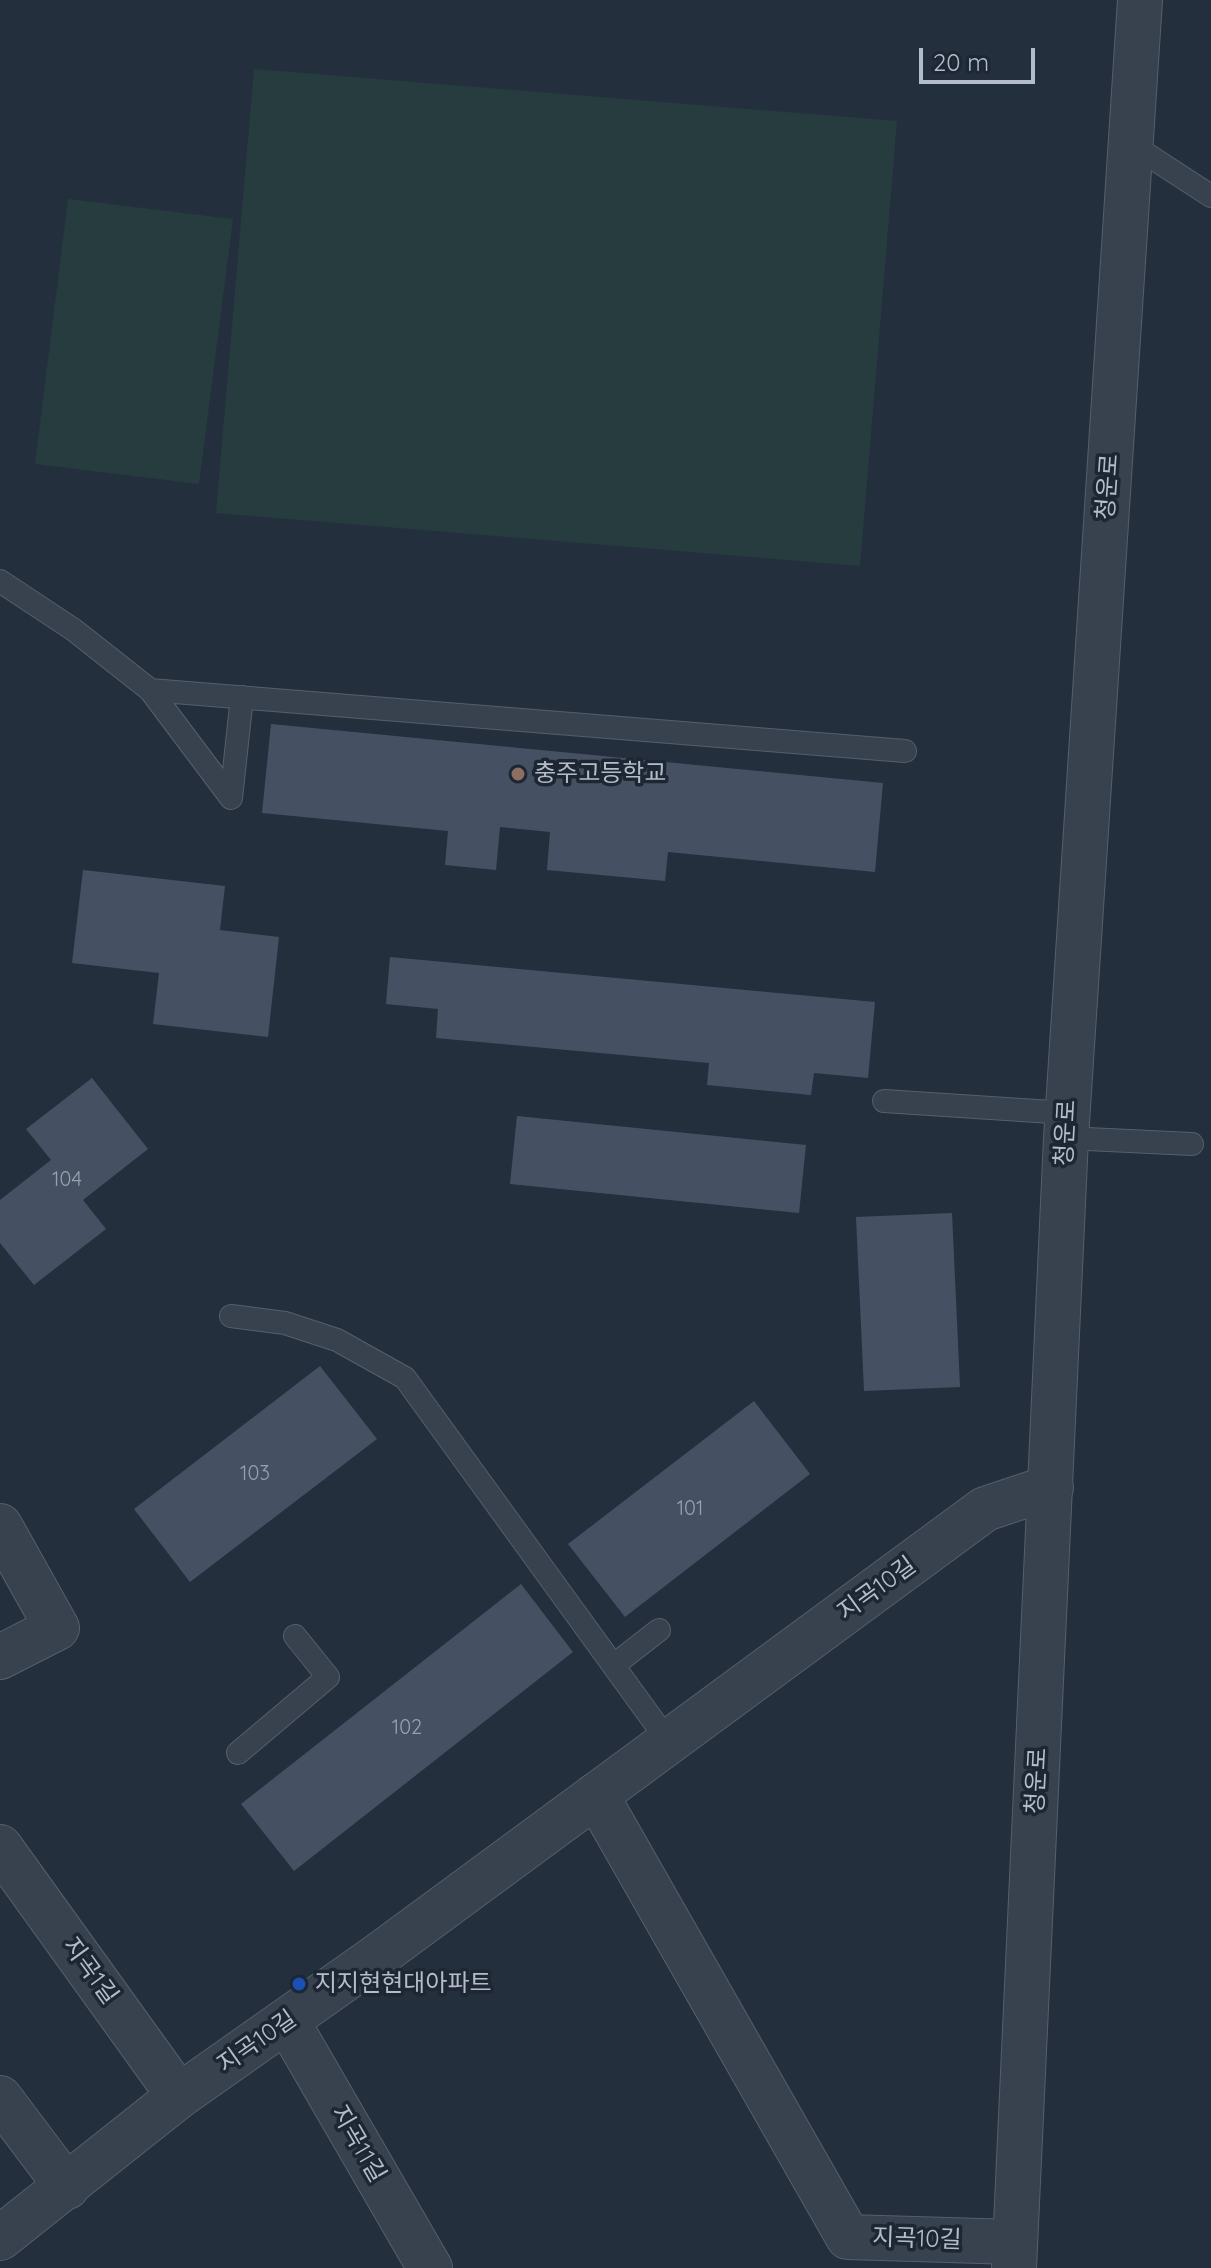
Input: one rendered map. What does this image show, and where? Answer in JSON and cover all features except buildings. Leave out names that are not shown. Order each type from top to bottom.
[{"type":"street","name":"청운로","points":[[1014,2255],[1067,1125],[1140,0]]},
{"type":"street","name":"지곡10길","points":[[0,2238],[179,2096],[287,2021],[985,1509],[1051,1487]]},
{"type":"street","points":[[0,1526],[57,1628],[0,1657]]},
{"type":"street","name":"지곡10길","points":[[596,1795],[848,2237],[1014,2255]]},
{"type":"street","name":"지곡1길","points":[[0,1847],[179,2096]]},
{"type":"street","name":"지곡11길","points":[[287,2021],[430,2268]]},
{"type":"street","points":[[0,2098],[67,2187]]},
{"type":"lane","points":[[1131,144],[1211,196]]},
{"type":"lane","points":[[0,581],[74,630],[150,690],[231,798],[242,697]]},
{"type":"lane","points":[[150,690],[905,751]]},
{"type":"lane","points":[[884,1101],[1192,1144]]},
{"type":"lane","points":[[231,1316],[285,1323],[337,1340],[405,1378],[668,1741]]},
{"type":"lane","points":[[614,1665],[659,1630]]},
{"type":"lane","points":[[238,1753],[328,1677],[295,1636]]},
{"type":"green space","points":[[254,69],[897,121],[860,566],[216,513]]},
{"type":"green space","points":[[68,199],[233,219],[199,484],[35,464]]},
{"type":"place","name":"충주고등학교","points":[[518,774]]},
{"type":"place","name":"지지현현대아파트","points":[[299,1984]]}]
